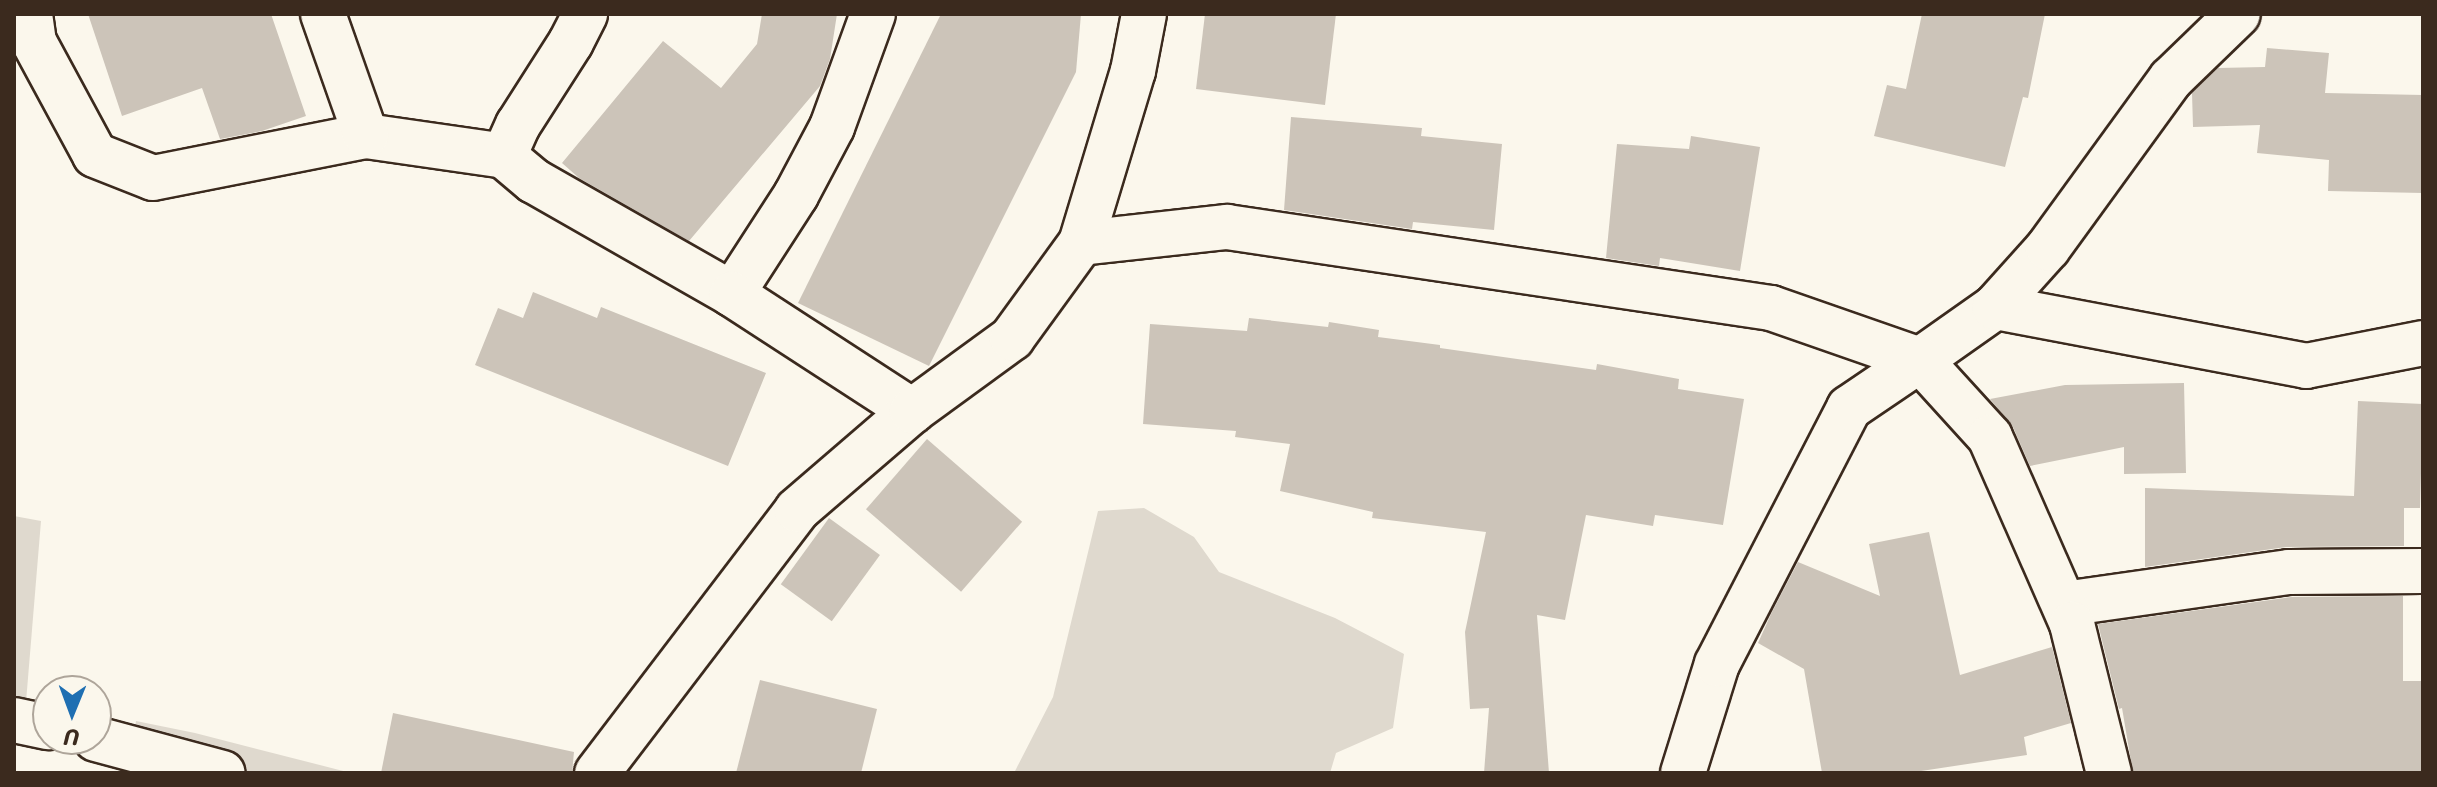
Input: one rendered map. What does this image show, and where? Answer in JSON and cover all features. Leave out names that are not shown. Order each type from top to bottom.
[{"type":"street","points":[[30,14],[34,42],[95,155],[153,178],[366,136],[504,156],[534,181],[732,294],[912,411]]},
{"type":"street","points":[[323,14],[366,136]]},
{"type":"street","points":[[504,156],[518,125],[571,42],[585,14]]},
{"type":"street","points":[[732,294],[796,195],[832,127],[873,14]]},
{"type":"street","points":[[597,773],[797,510],[912,411],[1012,338],[1081,243],[1133,71],[1144,14]]},
{"type":"street","points":[[1683,773],[1717,664],[1849,408],[1995,307],[2048,248],[2171,79],[2238,14]]},
{"type":"street","points":[[1081,243],[1227,227],[1771,308],[1920,360],[1990,437],[2072,624],[2109,773]]},
{"type":"street","points":[[1995,307],[2306,366],[2423,343]]},
{"type":"street","points":[[2064,604],[2289,572],[2423,571]]},
{"type":"street","points":[[112,743],[223,773]]},
{"type":"shaded area","points":[[1144,508],[1194,537],[1219,572],[1335,618],[1404,654],[1393,728],[1336,753],[1330,773],[1014,773],[1053,697],[1098,511]]},
{"type":"shaded area","points":[[14,516],[41,521],[26,702],[14,700]]},
{"type":"shaded area","points":[[136,721],[195,733],[351,773],[130,773]]},
{"type":"building","points":[[88,14],[271,14],[306,116],[262,131],[220,139],[202,88],[122,116]]},
{"type":"building","points":[[762,14],[837,14],[830,59],[820,86],[689,241],[579,178],[562,163],[663,41],[721,88],[757,44]]},
{"type":"building","points":[[941,14],[1081,14],[1076,72],[929,366],[798,303]]},
{"type":"building","points":[[1205,14],[1336,14],[1325,105],[1196,89]]},
{"type":"building","points":[[1922,14],[2045,14],[2028,98],[2023,97],[2005,167],[1874,136],[1887,85],[1906,89]]},
{"type":"building","points":[[2267,48],[2329,53],[2325,93],[2423,95],[2423,193],[2328,191],[2329,160],[2257,153],[2260,125],[2193,127],[2192,93],[2218,68],[2265,67]]},
{"type":"building","points":[[1291,117],[1422,128],[1421,136],[1502,144],[1494,230],[1413,222],[1412,229],[1284,210]]},
{"type":"building","points":[[1691,136],[1760,147],[1740,271],[1660,258],[1659,266],[1606,258],[1617,144],[1689,149]]},
{"type":"building","points":[[533,292],[597,318],[601,307],[766,373],[728,466],[475,365],[498,308],[523,318]]},
{"type":"building","points":[[1249,318],[1328,327],[1329,322],[1379,330],[1378,337],[1440,345],[1440,348],[1596,370],[1597,364],[1679,379],[1678,389],[1744,399],[1723,525],[1655,515],[1653,526],[1586,515],[1565,620],[1537,615],[1549,773],[1484,773],[1489,708],[1470,709],[1465,632],[1486,532],[1372,518],[1373,512],[1280,491],[1290,444],[1235,437],[1236,431],[1143,424],[1150,324],[1247,331]]},
{"type":"building","points":[[2184,383],[2186,473],[2124,474],[2124,447],[2030,466],[2013,427],[1990,399],[2065,385]]},
{"type":"building","points":[[2358,401],[2423,404],[2420,508],[2404,508],[2404,546],[2286,547],[2145,567],[2145,488],[2354,496]]},
{"type":"building","points":[[927,439],[1022,522],[961,592],[866,509]]},
{"type":"building","points":[[829,518],[880,555],[832,621],[781,584]]},
{"type":"building","points":[[1929,532],[1960,675],[2052,647],[2071,723],[2024,737],[2027,755],[1908,773],[1822,773],[1804,669],[1758,643],[1798,562],[1880,596],[1869,544]]},
{"type":"building","points":[[2403,596],[2403,681],[2423,681],[2423,773],[2133,773],[2122,708],[2119,709],[2098,624],[2291,597]]},
{"type":"building","points":[[760,680],[877,709],[861,773],[736,773]]},
{"type":"building","points":[[393,713],[574,752],[572,773],[381,773]]}]
